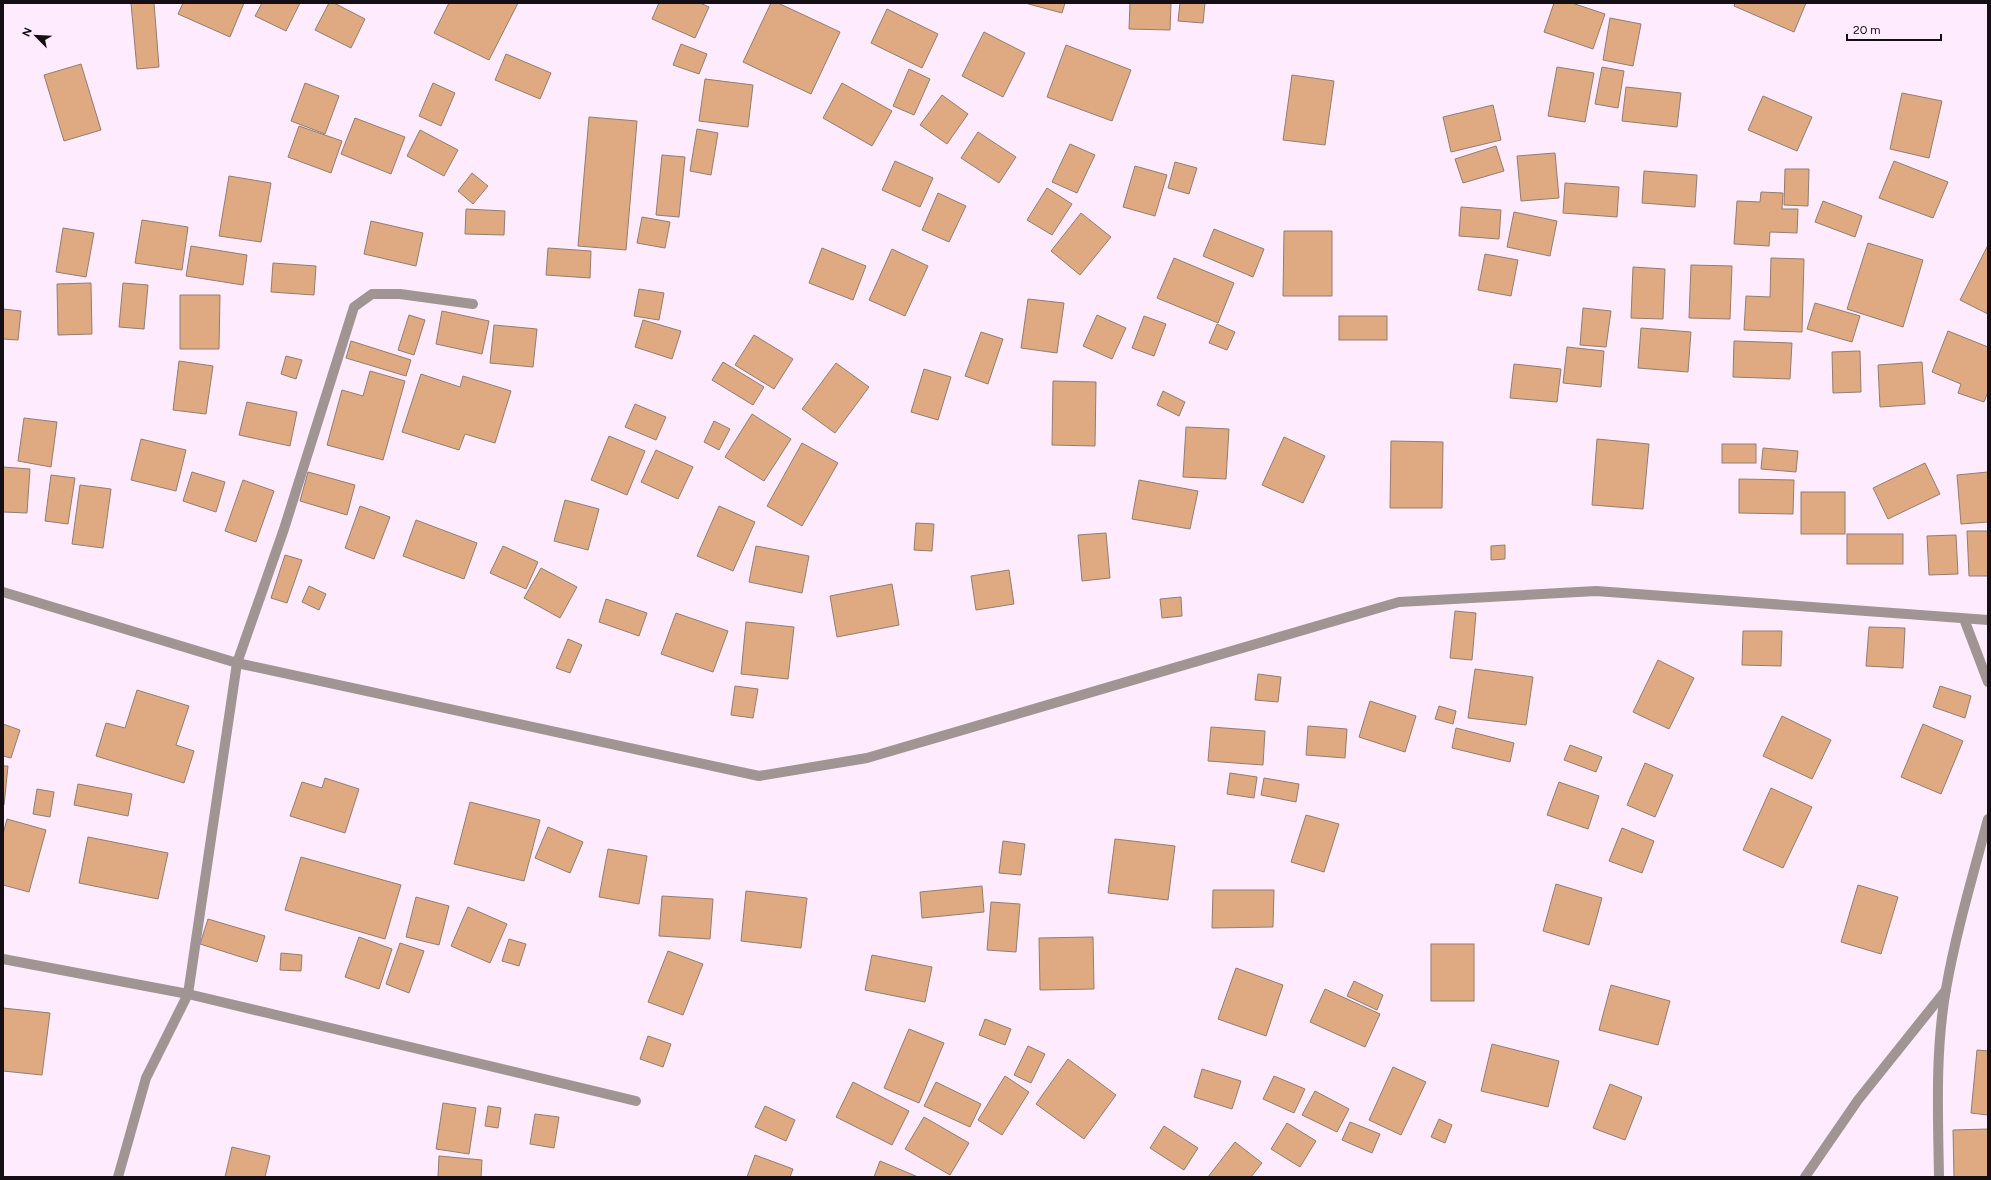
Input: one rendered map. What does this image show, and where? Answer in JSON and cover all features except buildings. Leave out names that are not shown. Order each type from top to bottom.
[{"type":"street","points":[[118,1177],[146,1078],[188,994],[237,663],[284,529],[354,307],[372,294],[400,294],[473,304]]},
{"type":"street","points":[[3,592],[237,663],[759,776],[868,758],[1399,602],[1596,591],[1988,620]]},
{"type":"street","points":[[1964,619],[1988,682]]},
{"type":"street","points":[[1939,1177],[1937,1083],[1946,990],[1965,903],[1988,819]]},
{"type":"street","points":[[3,959],[188,994],[636,1101]]},
{"type":"street","points":[[1805,1177],[1858,1100],[1946,990]]}]
